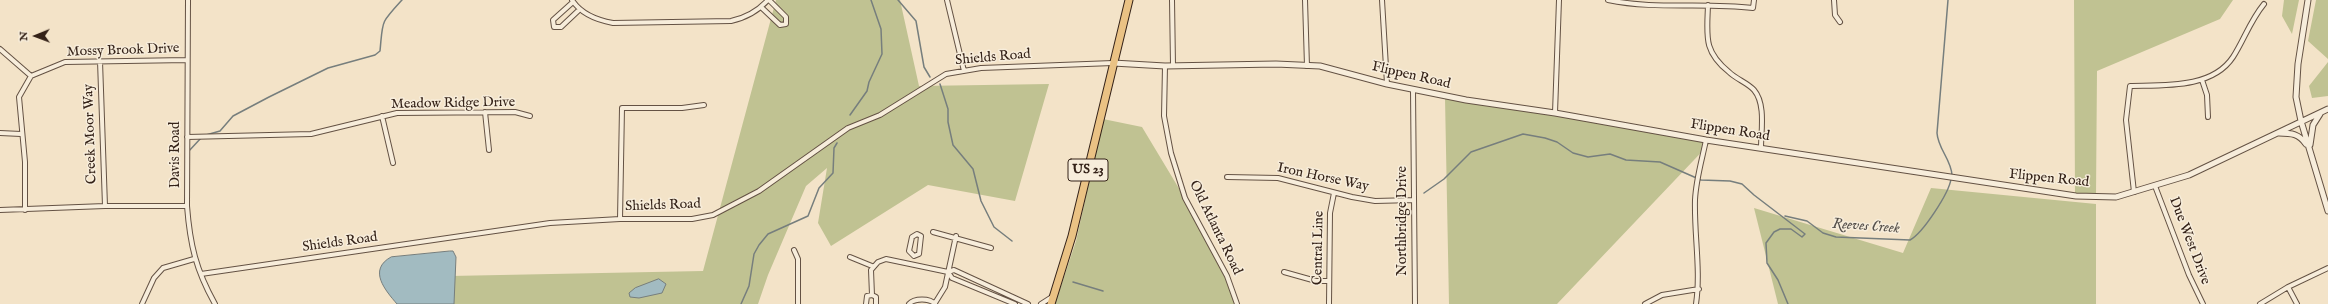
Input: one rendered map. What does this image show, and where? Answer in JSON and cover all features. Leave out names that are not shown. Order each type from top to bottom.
[{"type":"highway","name":"US 23","points":[[1051,304],[1089,167],[1129,0]]},
{"type":"street","name":"Davis Road","points":[[188,0],[187,206],[189,236],[194,259],[215,304]]},
{"type":"street","points":[[579,10],[561,27],[554,27],[553,20],[573,1],[579,10],[602,21],[613,23],[723,21],[742,19],[769,0],[786,17],[786,24],[780,25],[761,7]]},
{"type":"street","points":[[947,0],[964,71]]},
{"type":"street","points":[[1172,0],[1173,66]]},
{"type":"street","points":[[1306,0],[1307,66]]},
{"type":"street","points":[[1382,0],[1387,84]]},
{"type":"street","points":[[1554,113],[1559,0]]},
{"type":"street","points":[[1608,0],[1630,5],[1708,5],[1752,8],[1754,0]]},
{"type":"street","points":[[1655,0],[1655,6]]},
{"type":"street","points":[[1834,0],[1835,15],[1840,22]]},
{"type":"street","points":[[2308,0],[2298,64],[2296,97],[2301,121],[2328,211]]},
{"type":"street","points":[[2134,192],[2126,120],[2130,86],[2202,80],[2228,64],[2248,25],[2264,4]]},
{"type":"street","points":[[1708,5],[1706,40],[1714,56],[1729,72],[1755,90],[1761,107],[1761,148]]},
{"type":"street","points":[[0,50],[31,76],[19,97],[21,134],[25,162],[25,210]]},
{"type":"street","name":"Mossy Brook Drive","points":[[31,76],[65,62],[100,60],[187,60]]},
{"type":"street","name":"Creek Moor Way","points":[[100,60],[105,206]]},
{"type":"street","name":"Shields Road","points":[[200,274],[550,223],[620,219],[692,219],[713,215],[759,191],[848,128],[880,115],[946,74],[964,71],[1069,64],[1113,63]]},
{"type":"street","name":"Flippen Road","points":[[1113,63],[1165,66],[1307,66],[1344,71],[1387,84],[1466,100],[1554,113],[1706,140],[2076,196],[2116,197],[2189,175],[2328,109]]},
{"type":"street","name":"Old Atlanta Road","points":[[1165,66],[1164,116],[1171,153],[1185,198],[1227,276],[1237,304]]},
{"type":"street","points":[[2202,80],[2207,95],[2208,117]]},
{"type":"street","name":"Northbridge Drive","points":[[1413,90],[1415,304]]},
{"type":"street","points":[[620,219],[620,114],[622,108],[682,108],[704,105]]},
{"type":"street","points":[[485,112],[489,150]]},
{"type":"street","name":"Meadow Ridge Drive","points":[[187,137],[311,134],[397,113],[515,112],[530,116]]},
{"type":"street","points":[[2310,150],[2313,126],[2320,113]]},
{"type":"street","points":[[382,116],[393,163]]},
{"type":"street","points":[[0,133],[21,134]]},
{"type":"street","points":[[2276,133],[2297,135],[2302,138],[2310,150]]},
{"type":"street","points":[[1696,304],[1699,289],[1695,242],[1695,200],[1697,176],[1706,140]]},
{"type":"street","name":"Iron Horse Way","points":[[1227,177],[1278,178],[1334,193],[1374,201],[1414,200]]},
{"type":"street","name":"Due West Drive","points":[[2155,186],[2189,275],[2203,304]]},
{"type":"street","name":"Central Line","points":[[1330,304],[1330,213],[1334,193]]},
{"type":"street","points":[[0,210],[105,206],[187,206]]},
{"type":"street","points":[[933,232],[956,236],[991,248]]},
{"type":"street","points":[[917,234],[922,238],[921,246],[919,254],[914,256],[909,251],[912,237],[917,234]]},
{"type":"street","points":[[909,304],[913,300],[930,300],[935,303],[942,293],[956,236]]},
{"type":"street","points":[[794,250],[798,259],[798,304]]},
{"type":"street","points":[[913,265],[914,256]]},
{"type":"street","points":[[850,257],[872,266]]},
{"type":"street","points":[[142,304],[154,278],[163,268],[194,259]]},
{"type":"street","points":[[872,266],[885,259],[948,272],[954,270],[1028,304]]},
{"type":"street","points":[[872,266],[872,295],[876,298],[876,304]]},
{"type":"street","points":[[2260,304],[2288,287],[2328,268]]},
{"type":"street","points":[[948,272],[952,278],[1015,304]]},
{"type":"street","points":[[1284,272],[1316,281],[1329,281]]},
{"type":"street","points":[[2288,287],[2296,304]]},
{"type":"street","points":[[1644,304],[1662,295],[1699,289]]},
{"type":"street","points":[[1042,304],[1055,294]]},
{"type":"street","points":[[866,304],[867,296],[872,295]]},
{"type":"green space","points":[[776,0],[900,0],[919,86],[1049,84],[1015,201],[928,185],[831,246],[818,223],[827,168],[806,186],[768,275],[758,304],[451,304],[450,276],[703,271]]},
{"type":"green space","points":[[2074,0],[2233,0],[2220,19],[2097,71],[2096,195],[2075,194]]},
{"type":"green space","points":[[2284,0],[2299,0],[2292,34],[2282,16]]},
{"type":"green space","points":[[2316,0],[2328,0],[2328,59],[2308,41]]},
{"type":"green space","points":[[2328,62],[2328,96],[2312,98],[2309,86]]},
{"type":"green space","points":[[1445,98],[1713,140],[1557,304],[1449,304]]},
{"type":"green space","points":[[1103,119],[1142,127],[1216,250],[1234,291],[1236,304],[1055,304],[1076,241]]},
{"type":"green space","points":[[1931,188],[2096,204],[2096,304],[1778,304],[1754,208],[1903,253]]},
{"type":"water","points":[[453,251],[456,257],[454,304],[397,304],[384,287],[379,274],[380,268],[384,262],[391,257]]},
{"type":"water","points":[[659,279],[666,284],[662,293],[639,298],[630,297],[629,293],[635,288]]},
{"type":"waterway","points":[[206,135],[220,131],[233,116],[328,68],[375,55],[380,51],[382,28],[384,23],[402,0]]},
{"type":"waterway","points":[[850,115],[867,91],[869,82],[882,54],[881,29],[871,0]]},
{"type":"waterway","points":[[898,0],[916,21],[924,67],[930,77]]},
{"type":"waterway","name":"Reeves Creek","points":[[1948,0],[1937,133],[1952,175]]},
{"type":"waterway","points":[[940,84],[948,109],[948,122],[953,145],[973,169],[981,201],[994,227],[1012,241]]},
{"type":"waterway","points":[[1424,193],[1444,179],[1471,152],[1523,134],[1557,142],[1573,153],[1588,157],[1610,154],[1626,160],[1660,162],[1701,180],[1730,181],[1742,184],[1805,234],[1802,237],[1791,229],[1780,229],[1774,232],[1766,243],[1767,263],[1778,280],[1788,304]]},
{"type":"waterway","points":[[188,152],[201,138]]},
{"type":"waterway","points":[[741,304],[749,286],[754,254],[759,245],[768,234],[808,216],[819,188],[833,173],[834,148],[837,143]]},
{"type":"waterway","name":"Reeves Creek","points":[[1785,216],[1807,221],[1823,233],[1836,237],[1910,240],[1922,229],[1935,212],[1946,193],[1951,179]]},
{"type":"waterway","points":[[1073,282],[1103,291]]}]
